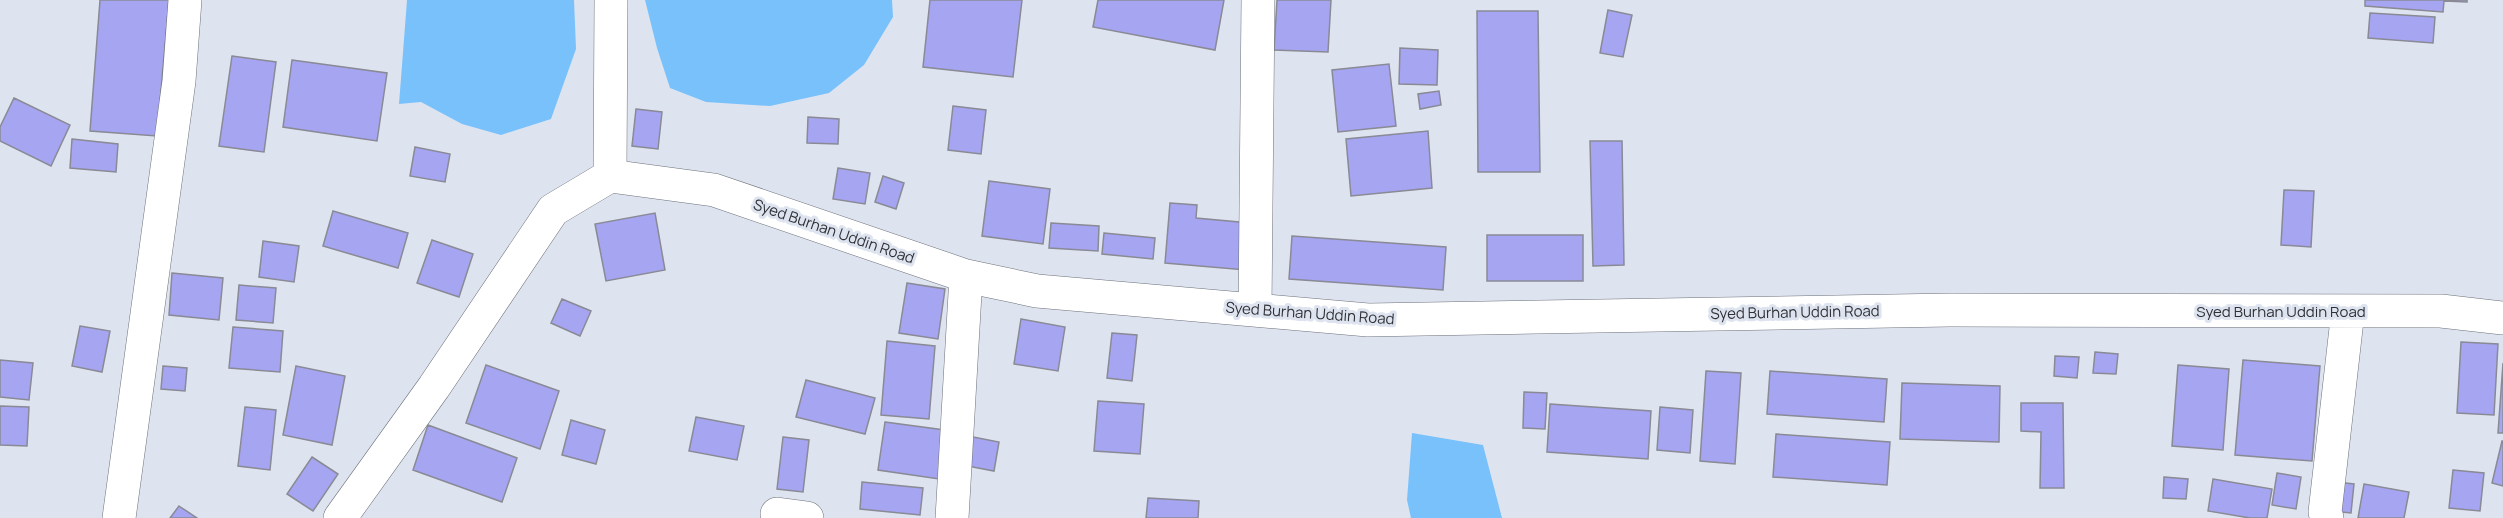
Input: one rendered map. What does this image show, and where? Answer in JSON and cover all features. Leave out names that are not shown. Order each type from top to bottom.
[{"type":"street","points":[[119,518],[179,81],[185,0]]},
{"type":"street","points":[[340,518],[434,387],[553,210],[610,176],[612,0]]},
{"type":"street","points":[[1255,310],[1258,0]]},
{"type":"street","name":"Syed Burhan Uddin Road","points":[[610,176],[714,190],[966,276],[1037,291],[1368,320],[1950,310],[2441,311],[2503,318]]},
{"type":"street","points":[[952,518],[966,276]]},
{"type":"street","points":[[2327,518],[2325,512],[2348,311]]},
{"type":"water","points":[[407,0],[574,0],[576,49],[551,119],[501,135],[462,124],[421,102],[399,104]]},
{"type":"water","points":[[645,0],[892,0],[893,17],[864,65],[829,93],[770,106],[706,102],[670,88]]},
{"type":"water","points":[[1412,433],[1483,445],[1502,518],[1411,518],[1407,500]]},
{"type":"building","points":[[100,0],[169,0],[157,136],[90,131]]},
{"type":"building","points":[[930,0],[1022,0],[1013,77],[923,67]]},
{"type":"building","points":[[1098,0],[1224,0],[1215,50],[1093,27]]},
{"type":"building","points":[[1277,0],[1331,0],[1328,52],[1274,50]]},
{"type":"building","points":[[2365,0],[2467,0],[2467,2],[2444,1],[2443,12],[2365,6]]},
{"type":"building","points":[[1608,10],[1632,15],[1623,57],[1600,53]]},
{"type":"building","points":[[1477,11],[1538,11],[1540,172],[1478,172]]},
{"type":"building","points":[[2370,13],[2435,17],[2433,43],[2368,38]]},
{"type":"building","points":[[1400,48],[1438,50],[1437,85],[1399,84]]},
{"type":"building","points":[[232,56],[276,62],[264,152],[219,146]]},
{"type":"building","points":[[292,60],[387,73],[377,141],[283,127]]},
{"type":"building","points":[[1389,64],[1396,126],[1338,132],[1332,70]]},
{"type":"building","points":[[1439,91],[1441,105],[1420,109],[1418,94]]},
{"type":"building","points":[[14,98],[70,125],[51,166],[0,141],[0,127]]},
{"type":"building","points":[[953,106],[986,110],[981,154],[948,150]]},
{"type":"building","points":[[636,109],[662,112],[658,149],[632,146]]},
{"type":"building","points":[[808,117],[839,119],[838,144],[807,143]]},
{"type":"building","points":[[1428,131],[1432,188],[1351,196],[1346,139]]},
{"type":"building","points":[[72,139],[118,144],[116,172],[70,168]]},
{"type":"building","points":[[1590,141],[1622,141],[1624,265],[1593,266]]},
{"type":"building","points":[[415,147],[450,154],[445,182],[410,176]]},
{"type":"building","points":[[838,168],[870,173],[865,204],[833,199]]},
{"type":"building","points":[[883,176],[904,183],[896,209],[875,202]]},
{"type":"building","points":[[989,181],[1050,189],[1043,244],[982,236]]},
{"type":"building","points":[[2284,190],[2314,191],[2311,247],[2281,245]]},
{"type":"building","points":[[1170,203],[1197,205],[1196,218],[1250,223],[1246,270],[1165,263]]},
{"type":"building","points":[[333,211],[408,233],[398,268],[323,246]]},
{"type":"building","points":[[655,213],[665,270],[606,281],[595,224]]},
{"type":"building","points":[[1051,223],[1099,226],[1098,251],[1049,248]]},
{"type":"building","points":[[1104,233],[1155,238],[1153,259],[1102,254]]},
{"type":"building","points":[[1487,235],[1583,235],[1583,281],[1487,281]]},
{"type":"building","points":[[1292,236],[1446,247],[1443,290],[1289,279]]},
{"type":"building","points":[[432,240],[473,254],[459,297],[417,283]]},
{"type":"building","points":[[263,241],[299,246],[294,282],[259,277]]},
{"type":"building","points":[[172,273],[223,278],[219,320],[169,315]]},
{"type":"building","points":[[907,283],[945,289],[938,339],[899,333]]},
{"type":"building","points":[[239,285],[276,288],[273,323],[236,320]]},
{"type":"building","points":[[562,299],[591,311],[580,336],[551,323]]},
{"type":"building","points":[[1021,319],[1065,327],[1058,371],[1014,364]]},
{"type":"building","points":[[80,326],[110,331],[102,372],[72,366]]},
{"type":"building","points":[[233,327],[283,331],[280,372],[229,368]]},
{"type":"building","points":[[1112,333],[1137,335],[1132,381],[1107,378]]},
{"type":"building","points":[[887,341],[935,346],[929,419],[881,415]]},
{"type":"building","points":[[2461,342],[2498,344],[2494,415],[2457,413]]},
{"type":"building","points":[[2095,352],[2118,354],[2116,374],[2093,373]]},
{"type":"building","points":[[2055,356],[2079,357],[2077,378],[2054,376]]},
{"type":"building","points":[[0,360],[33,363],[29,400],[0,397]]},
{"type":"building","points":[[2243,360],[2320,366],[2312,461],[2235,455]]},
{"type":"building","points":[[2503,363],[2503,433],[2498,433]]},
{"type":"building","points":[[486,365],[559,391],[540,449],[466,423]]},
{"type":"building","points":[[2178,365],[2229,369],[2223,450],[2172,446]]},
{"type":"building","points":[[163,366],[187,368],[185,391],[161,389]]},
{"type":"building","points":[[296,366],[345,376],[332,445],[283,435]]},
{"type":"building","points":[[1706,371],[1741,373],[1735,464],[1700,461]]},
{"type":"building","points":[[1770,371],[1887,379],[1884,422],[1767,414]]},
{"type":"building","points":[[806,380],[875,398],[865,434],[796,417]]},
{"type":"building","points":[[1902,383],[2000,386],[1999,442],[1900,439]]},
{"type":"building","points":[[1524,392],[1547,393],[1545,429],[1523,428]]},
{"type":"building","points":[[1098,401],[1144,404],[1140,454],[1094,451]]},
{"type":"building","points":[[2021,403],[2063,403],[2064,488],[2040,488],[2041,432],[2021,431]]},
{"type":"building","points":[[1550,404],[1651,411],[1648,459],[1547,452]]},
{"type":"building","points":[[0,406],[29,407],[27,446],[0,445]]},
{"type":"building","points":[[245,407],[276,410],[270,470],[238,466]]},
{"type":"building","points":[[1660,407],[1693,410],[1690,453],[1657,450]]},
{"type":"building","points":[[696,417],[744,426],[737,460],[689,451]]},
{"type":"building","points":[[571,420],[605,430],[596,464],[562,455]]},
{"type":"building","points":[[885,422],[952,431],[946,480],[878,470]]},
{"type":"building","points":[[428,425],[517,458],[502,502],[413,470]]},
{"type":"building","points":[[1776,434],[1890,442],[1887,485],[1773,477]]},
{"type":"building","points":[[968,436],[999,442],[994,471],[962,465]]},
{"type":"building","points":[[783,437],[809,440],[803,492],[777,489]]},
{"type":"building","points":[[2503,441],[2503,486],[2492,483]]},
{"type":"building","points":[[312,457],[338,474],[313,511],[287,494]]},
{"type":"building","points":[[2453,470],[2484,473],[2480,511],[2449,508]]},
{"type":"building","points":[[2277,473],[2301,477],[2296,509],[2272,505]]},
{"type":"building","points":[[2164,477],[2188,479],[2186,499],[2163,498]]},
{"type":"building","points":[[2213,479],[2272,489],[2267,518],[2250,518],[2208,511]]},
{"type":"building","points":[[862,482],[923,488],[920,515],[860,509]]},
{"type":"building","points":[[2336,482],[2354,484],[2351,513],[2332,511]]},
{"type":"building","points":[[2364,484],[2409,492],[2404,518],[2358,518]]},
{"type":"building","points":[[1148,498],[1199,501],[1198,518],[1146,518]]},
{"type":"building","points":[[179,506],[197,518],[170,518]]}]
